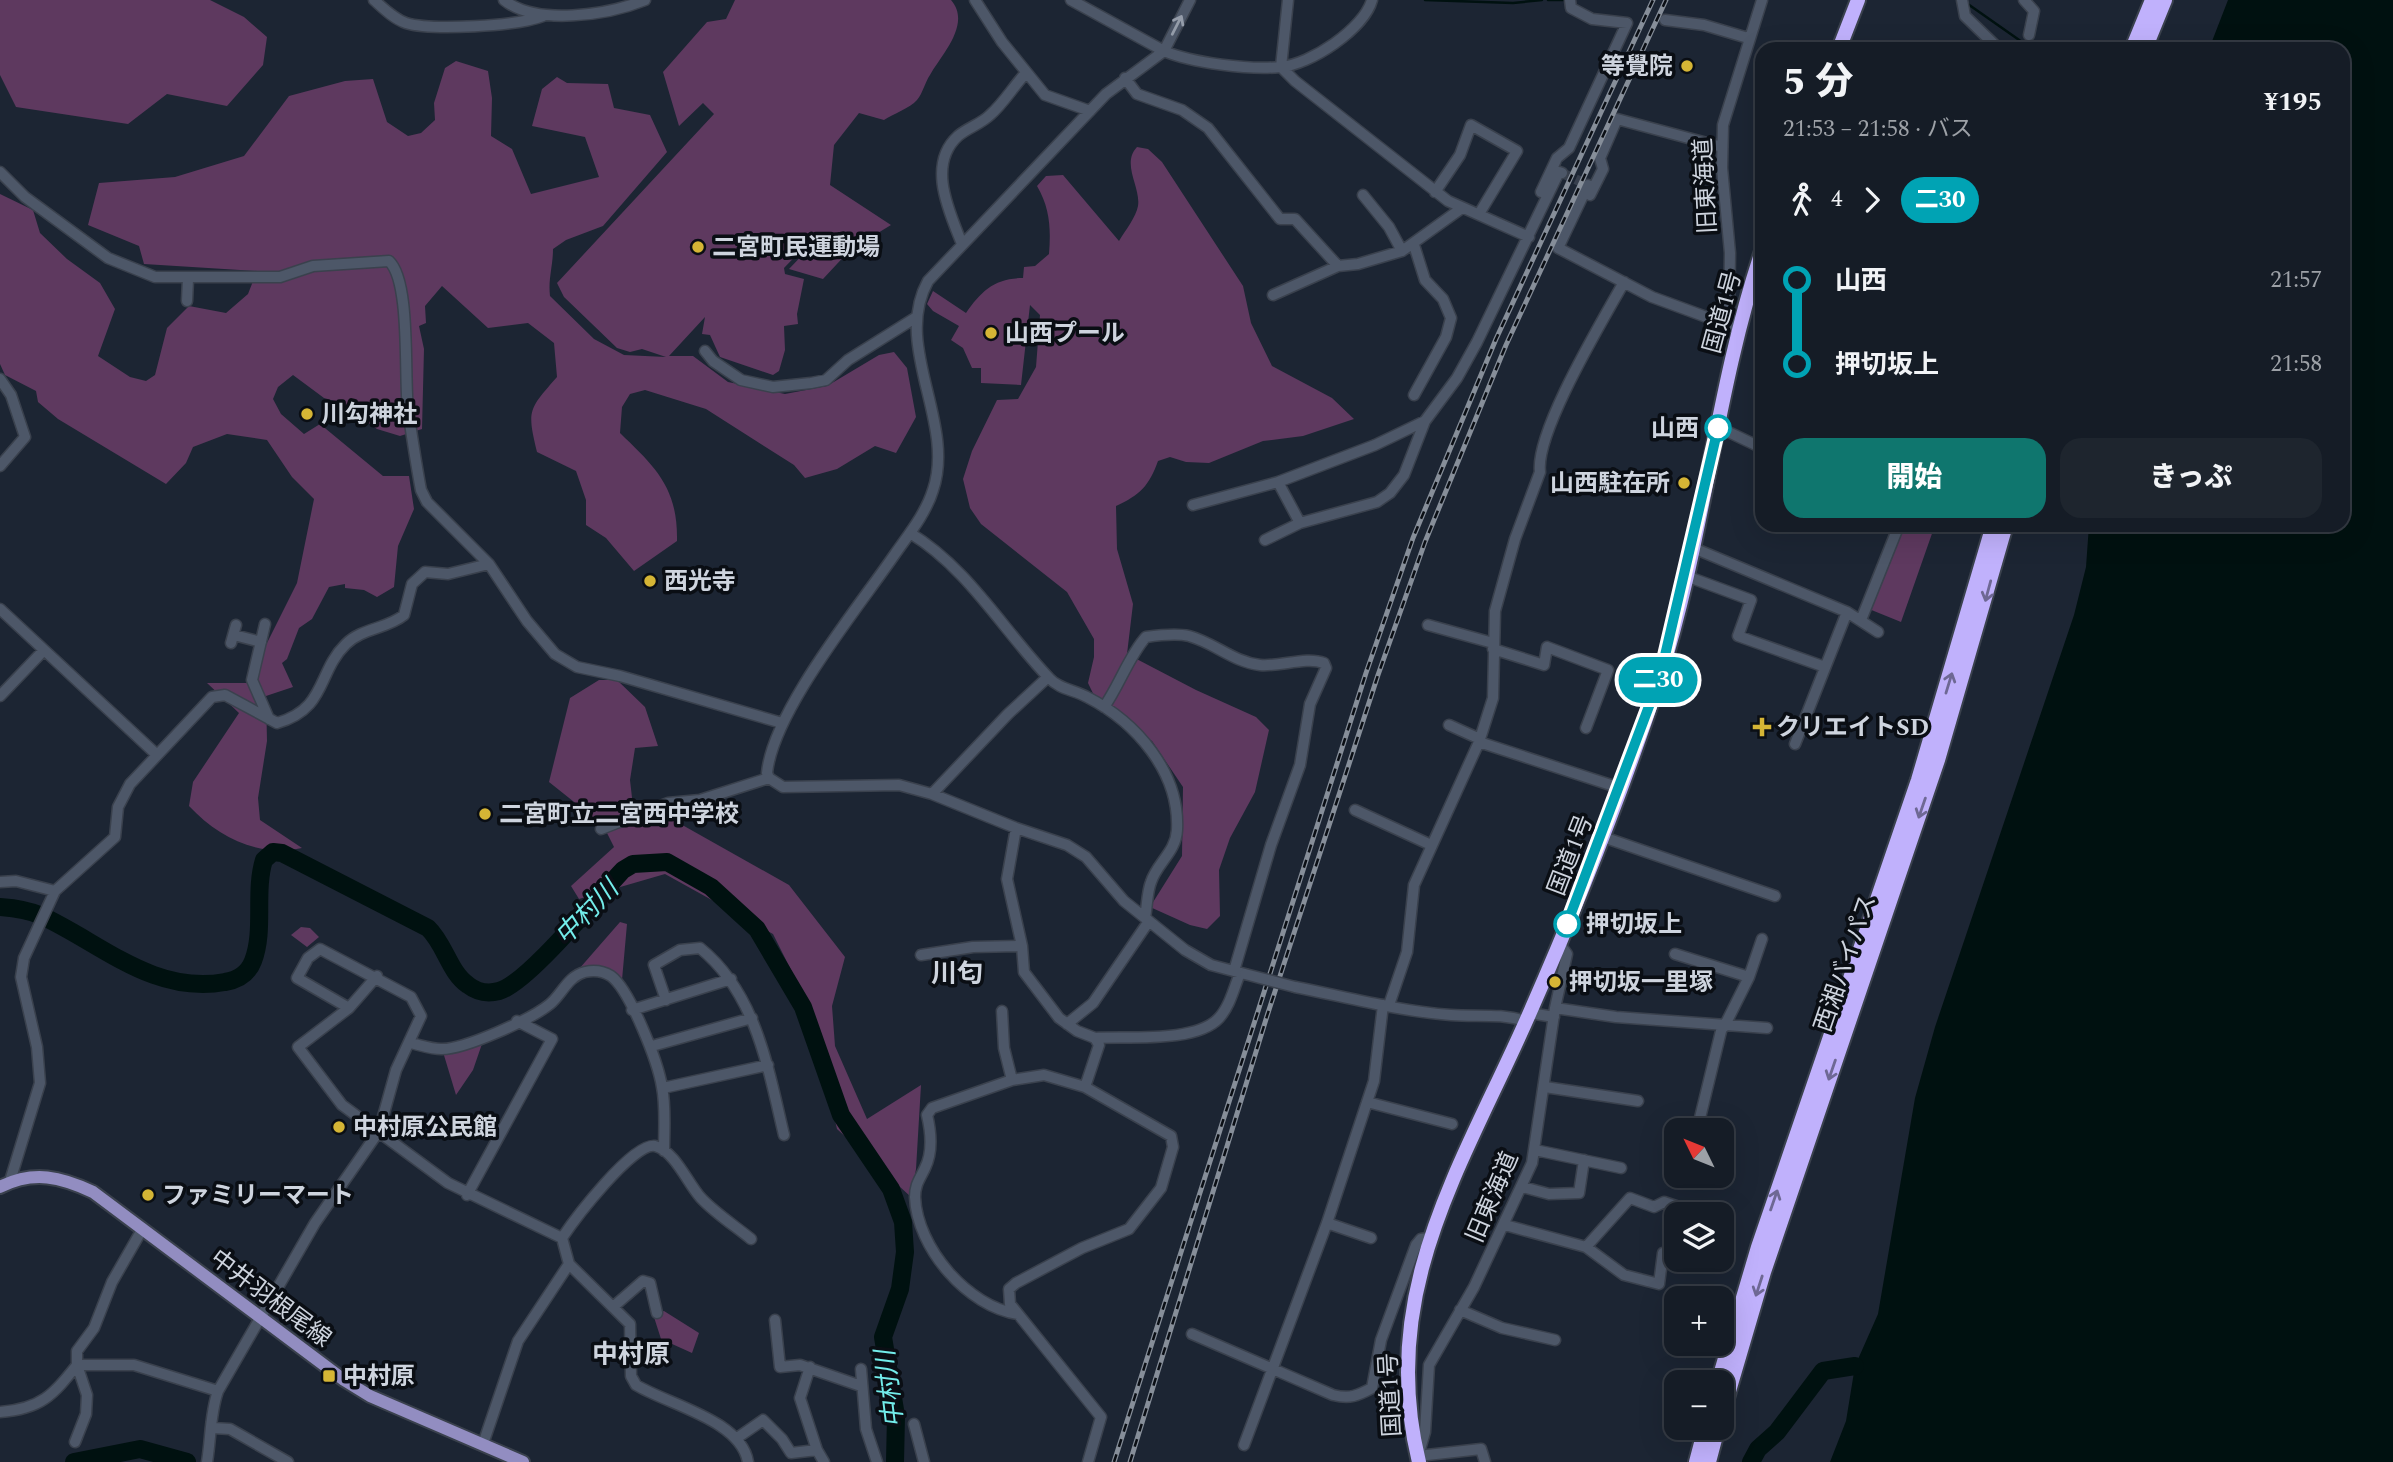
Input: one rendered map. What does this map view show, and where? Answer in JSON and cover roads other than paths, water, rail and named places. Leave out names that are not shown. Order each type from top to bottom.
[{"type":"highway","points":[[1842,42],[1858,0]]},
{"type":"highway","points":[[2135,42],[2152,0]]},
{"type":"highway","points":[[2148,42],[2165,0]]},
{"type":"highway","name":"国道1号","points":[[1419,1459],[1410,1411],[1408,1367],[1414,1297],[1428,1238],[1559,943],[1602,837],[1660,677],[1739,329],[1755,275]]},
{"type":"highway","name":"西湘バイパス","points":[[1722,1370],[1758,1247],[1918,780],[1991,532]]},
{"type":"highway","name":"西湘バイパス","points":[[1734,1374],[1764,1272],[1938,760],[2004,532]]},
{"type":"highway","points":[[1696,1462],[1702,1440]]},
{"type":"highway","points":[[1709,1462],[1715,1440]]},
{"type":"main road","name":"中井羽根尾線","points":[[5,1184],[38,1175],[62,1178],[93,1192],[370,1396],[523,1462]]},
{"type":"street","points":[[374,0],[406,23],[480,25],[528,22],[543,16]]},
{"type":"street","points":[[504,0],[525,13],[543,16],[624,9],[645,0]]},
{"type":"street","points":[[975,0],[1025,74],[1045,95],[1090,111]]},
{"type":"street","points":[[1071,0],[1164,51],[1195,61],[1281,67],[1346,37],[1372,0]]},
{"type":"street","points":[[769,778],[768,764],[782,723],[910,533],[934,489],[936,442],[915,318],[928,281],[1090,111],[1125,78],[1164,51],[1190,0]]},
{"type":"street","points":[[1281,67],[1288,0]]},
{"type":"street","name":"旧東海道","points":[[1739,329],[1729,315],[1730,253],[1722,148],[1723,125],[1762,0]]},
{"type":"street","points":[[1962,0],[1965,16],[1992,42]]},
{"type":"street","points":[[2024,0],[2034,10],[2029,35]]},
{"type":"street","points":[[1541,192],[1557,158],[1569,148],[1627,23],[1592,19],[1571,8],[1570,2]]},
{"type":"street","points":[[1665,20],[1704,26],[1748,38]]},
{"type":"street","points":[[1281,67],[1435,192],[1462,208],[1529,237]]},
{"type":"street","points":[[962,244],[944,197],[942,178],[947,152],[956,137],[990,115],[1025,74]]},
{"type":"street","points":[[1125,78],[1137,94],[1182,110],[1208,128],[1280,219],[1295,219],[1338,266]]},
{"type":"street","points":[[1561,249],[1603,169],[1600,158],[1617,119],[1722,148]]},
{"type":"street","points":[[1435,192],[1460,155],[1471,124],[1517,150],[1479,214]]},
{"type":"street","points":[[0,172],[25,197],[108,258],[155,277],[279,277],[313,266],[389,261],[396,267],[403,302],[408,411],[421,491],[427,502],[489,564],[541,640],[555,654],[577,667],[646,683],[782,723]]},
{"type":"street","points":[[1265,540],[1300,523],[1377,502],[1390,493],[1404,475],[1425,421],[1471,354],[1559,172],[1562,173]]},
{"type":"street","points":[[1561,249],[1588,184]]},
{"type":"street","points":[[1363,195],[1389,227],[1402,251]]},
{"type":"street","points":[[1273,295],[1338,266],[1358,264],[1402,251],[1414,245],[1462,208]]},
{"type":"street","points":[[1413,395],[1446,337],[1451,318],[1443,299],[1425,280],[1414,245]]},
{"type":"street","points":[[1561,249],[1681,309],[1739,329]]},
{"type":"street","points":[[187,301],[188,279]]},
{"type":"street","points":[[1244,1445],[1327,1223],[1374,1081],[1386,1005],[1407,952],[1414,885],[1480,741],[1493,698],[1495,611],[1506,568],[1539,472],[1549,430],[1624,282]]},
{"type":"street","points":[[705,351],[713,361],[741,380],[773,387],[826,380],[848,360],[915,318]]},
{"type":"street","points":[[0,379],[11,395],[25,437],[0,466]]},
{"type":"street","points":[[1193,505],[1278,482],[1375,445],[1425,421]]},
{"type":"street","points":[[1718,428],[1755,445]]},
{"type":"street","points":[[1278,482],[1300,523]]},
{"type":"street","points":[[1861,621],[1896,532]]},
{"type":"street","points":[[910,533],[933,547],[1014,634],[1048,677],[1119,717],[1158,757],[1169,781],[1177,831],[1173,847],[1151,880],[1147,920],[1093,1003],[1067,1024]]},
{"type":"street","points":[[1691,547],[1847,612],[1878,632]]},
{"type":"street","points":[[5,1184],[40,1083],[37,1047],[21,977],[24,958],[53,894],[115,836],[122,797],[130,784],[156,754],[216,695],[225,695],[277,723],[283,721],[314,701],[337,656],[351,639],[404,615],[412,584],[420,575],[430,571],[449,574],[489,564]]},
{"type":"street","points":[[1685,576],[1751,600],[1738,636],[1825,667]]},
{"type":"street","points":[[0,609],[156,754]]},
{"type":"street","points":[[1795,744],[1847,612]]},
{"type":"street","points":[[265,624],[252,680],[269,719]]},
{"type":"street","points":[[1428,625],[1544,665],[1547,647],[1608,670],[1586,728]]},
{"type":"street","points":[[234,634],[261,642]]},
{"type":"street","points":[[1016,828],[1007,879],[1022,946],[1024,972],[1067,1024],[1096,1038],[1162,1037],[1211,1025],[1230,1002],[1240,973],[1271,845],[1300,765],[1310,704],[1326,668],[1324,663],[1317,660],[1284,666],[1258,665],[1237,660],[1188,636],[1146,637],[1136,648],[1123,679],[1104,707]]},
{"type":"street","points":[[0,696],[44,650]]},
{"type":"street","points":[[932,794],[1008,714],[1048,677]]},
{"type":"street","points":[[1449,725],[1480,741],[1620,788]]},
{"type":"street","points":[[769,778],[783,787],[880,784],[932,794],[1016,828],[1067,845],[1086,857],[1124,901],[1185,950],[1211,965],[1295,987],[1451,1015],[1498,1014],[1528,1017],[1555,1013],[1723,1027],[1767,1028]]},
{"type":"street","points":[[601,829],[668,803],[700,800],[769,778]]},
{"type":"street","points":[[1355,810],[1431,845]]},
{"type":"street","points":[[1602,837],[1775,896]]},
{"type":"street","points":[[0,882],[16,881],[53,894]]},
{"type":"street","points":[[1700,1118],[1723,1027],[1749,977],[1762,939]]},
{"type":"street","name":"旧東海道","points":[[1419,1459],[1425,1432],[1429,1365],[1505,1225],[1523,1187],[1535,1150],[1555,1013],[1567,954],[1559,943]]},
{"type":"street","points":[[921,955],[973,947],[1022,946]]},
{"type":"street","points":[[666,1000],[654,965],[680,950],[700,948],[731,979],[752,1018],[768,1065],[784,1135]]},
{"type":"street","points":[[207,1462],[213,1428],[213,1407],[218,1391],[315,1223],[379,1131],[396,1070],[421,1016],[411,997],[377,976],[320,949],[308,958],[297,978],[349,1008]]},
{"type":"street","points":[[1675,954],[1749,977]]},
{"type":"street","points":[[410,1043],[443,1049],[462,1045],[551,1004],[572,979],[583,972],[599,971],[609,975],[620,984],[652,1046],[663,1088],[664,1151]]},
{"type":"street","points":[[377,976],[349,1008],[298,1047],[342,1105],[467,1195],[562,1238]]},
{"type":"street","points":[[632,1010],[731,979]]},
{"type":"street","points":[[1002,1011],[1004,1048],[1012,1080]]},
{"type":"street","points":[[652,1046],[752,1018]]},
{"type":"street","points":[[467,1195],[552,1039],[517,1021]]},
{"type":"street","points":[[1085,1087],[1099,1045],[1096,1038]]},
{"type":"street","points":[[663,1088],[768,1065]]},
{"type":"street","points":[[1018,1314],[1002,1312],[972,1294],[931,1252],[915,1199],[916,1182],[926,1166],[930,1150],[927,1115],[932,1108],[1012,1080],[1044,1075],[1085,1087],[1171,1136],[1173,1147],[1168,1172],[1161,1188],[1129,1229],[1082,1248],[1009,1289],[1010,1304],[1018,1314],[1101,1418],[1088,1462]]},
{"type":"street","points":[[1545,1087],[1638,1101]]},
{"type":"street","points":[[1367,1102],[1452,1124]]},
{"type":"street","points":[[748,1462],[746,1451],[737,1438],[721,1425],[636,1385],[631,1376],[630,1324],[569,1264],[562,1238],[576,1217],[632,1156],[643,1147],[654,1146],[664,1151],[702,1199],[751,1239]]},
{"type":"street","points":[[1535,1150],[1621,1168]]},
{"type":"street","points":[[1523,1187],[1549,1194],[1579,1193],[1584,1160]]},
{"type":"street","points":[[1586,1247],[1630,1198],[1654,1207],[1664,1202]]},
{"type":"street","points":[[1327,1223],[1371,1238]]},
{"type":"street","points":[[1505,1225],[1586,1247],[1624,1275],[1659,1284],[1663,1253]]},
{"type":"street","points":[[75,1442],[86,1414],[87,1395],[77,1365],[77,1351],[94,1328],[112,1282],[143,1228]]},
{"type":"street","points":[[1192,1334],[1271,1370],[1349,1399],[1372,1388],[1381,1340],[1416,1245],[1421,1239],[1428,1238]]},
{"type":"street","points":[[483,1444],[518,1341],[569,1264]]},
{"type":"street","points":[[613,1307],[643,1281],[650,1283],[657,1312]]},
{"type":"street","points":[[1460,1310],[1502,1328],[1555,1340]]},
{"type":"street","points":[[775,1320],[780,1367],[810,1367],[861,1386]]},
{"type":"street","points":[[0,1412],[18,1411],[44,1402],[77,1365],[134,1365],[218,1391]]},
{"type":"street","points":[[810,1367],[800,1398],[817,1450],[824,1462]]},
{"type":"street","points":[[860,1369],[866,1429],[877,1462]]},
{"type":"street","points":[[737,1438],[762,1420],[782,1439],[790,1453],[817,1450]]},
{"type":"street","points":[[914,1424],[924,1462]]},
{"type":"street","points":[[213,1428],[230,1429],[288,1462]]},
{"type":"street","points":[[1419,1459],[1481,1449],[1485,1462]]},
{"type":"waterway","points":[[1425,0],[1513,3],[1542,0]]},
{"type":"waterway","points":[[1548,0],[1565,0]]},
{"type":"waterway","points":[[1965,2],[2022,42]]},
{"type":"waterway","name":"中村川","points":[[0,907],[42,916],[152,974],[199,984],[225,982],[242,976],[253,961],[257,949],[264,860],[273,852],[282,853],[428,928],[456,973],[475,989],[491,992],[511,985],[527,973],[623,870],[633,864],[667,862],[711,887],[757,929],[803,1007],[841,1115],[891,1189],[903,1222],[905,1252],[900,1289],[883,1337],[896,1416],[895,1462]]},
{"type":"waterway","name":"中村川","points":[[1751,1462],[1758,1449],[1777,1432],[1823,1371],[1855,1366]]},
{"type":"waterway","points":[[74,1462],[140,1449],[187,1462]]},
{"type":"tunnel","points":[[1562,173],[1588,185]]},
{"type":"railway","points":[[1114,1462],[1366,673],[1413,538],[1496,339],[1653,0]]},
{"type":"railway","points":[[1130,1462],[1267,1016],[1378,675],[1425,542],[1506,345],[1666,0]]},
{"type":"place","name":"等覺院","points":[[1687,66]]},
{"type":"place","name":"二宮町民運動場","points":[[698,247]]},
{"type":"place","name":"山西プール","points":[[991,333]]},
{"type":"place","name":"川勾神社","points":[[307,414]]},
{"type":"place","name":"山西","points":[[1718,428]]},
{"type":"place","name":"山西駐在所","points":[[1684,483]]},
{"type":"place","name":"西光寺","points":[[650,581]]},
{"type":"place","name":"クリエイトSD","points":[[1762,727]]},
{"type":"place","name":"二宮町立二宮西中学校","points":[[485,814]]},
{"type":"place","name":"押切坂上","points":[[1567,924]]},
{"type":"place","name":"押切坂一里塚","points":[[1555,982]]},
{"type":"place","name":"中村原公民館","points":[[339,1127]]},
{"type":"place","name":"ファミリーマート","points":[[148,1195]]},
{"type":"place","name":"中村原","points":[[329,1376]]},
{"type":"district","name":"川匂","points":[[957,973]]},
{"type":"district","name":"中村原","points":[[631,1354]]}]
